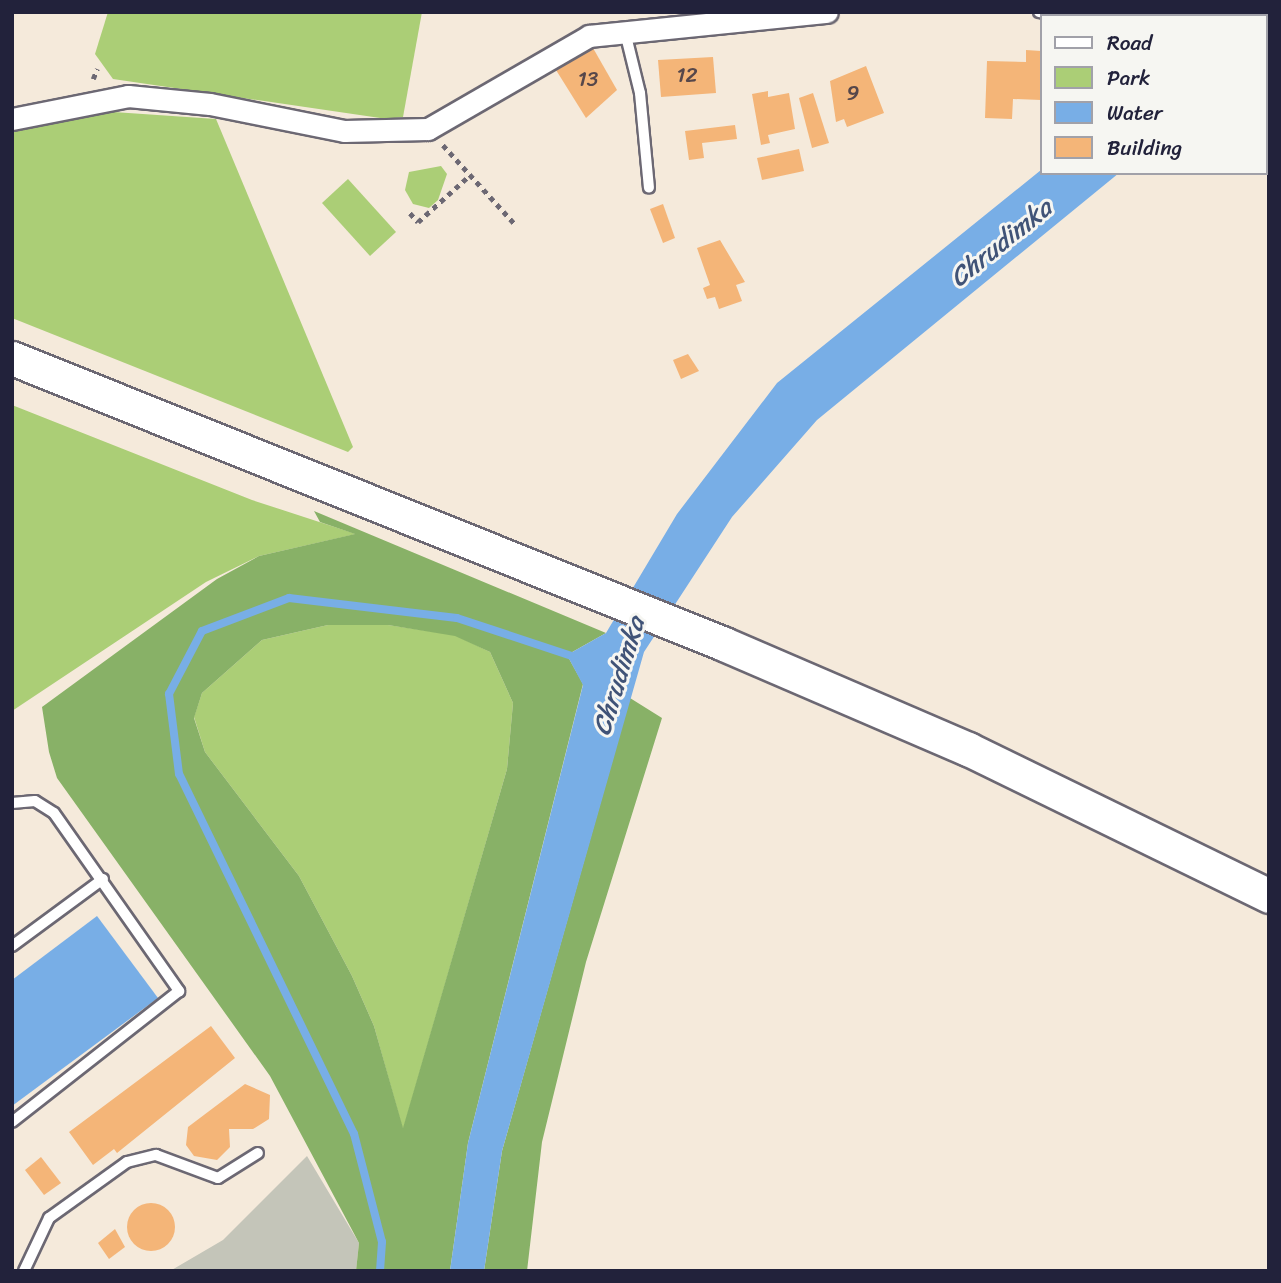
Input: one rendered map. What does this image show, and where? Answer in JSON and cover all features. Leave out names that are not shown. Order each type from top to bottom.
[{"type":"main road","points":[[12,358],[737,649],[968,750],[1269,896]]},
{"type":"street","points":[[12,119],[128,96],[210,104],[344,131],[428,129],[572,45],[624,28],[827,12]]},
{"type":"lane","points":[[624,28],[643,109],[649,188]]},
{"type":"lane","points":[[12,803],[35,801],[54,813],[103,879],[179,991],[12,1122]]},
{"type":"lane","points":[[12,946],[103,879]]},
{"type":"lane","points":[[24,1271],[49,1218],[128,1162],[156,1155],[218,1178],[258,1153]]},
{"type":"path","points":[[428,129],[515,224]]},
{"type":"path","points":[[410,212],[418,222],[470,175]]},
{"type":"shaded area","points":[[307,1156],[359,1243],[356,1271],[170,1271],[223,1240]]},
{"type":"green space","points":[[108,12],[422,12],[403,117],[387,119],[113,79],[95,54]]},
{"type":"green space","points":[[99,111],[216,119],[353,447],[348,452],[12,318],[12,129]]},
{"type":"green space","points":[[441,166],[447,174],[438,200],[429,208],[413,204],[405,190],[409,172]]},
{"type":"green space","points":[[348,179],[396,232],[370,256],[322,203]]},
{"type":"green space","points":[[12,405],[252,500],[356,534],[259,556],[206,582],[12,711]]},
{"type":"green space","points":[[314,511],[606,633],[567,655],[583,684],[468,1143],[450,1271],[356,1271],[359,1243],[270,1076],[57,778],[49,752],[42,707],[217,579],[259,556],[355,534],[320,522]],"holes":[[[328,625],[388,625],[455,636],[490,652],[513,703],[507,769],[403,1128],[374,1026],[352,976],[299,876],[205,752],[194,718],[202,693],[262,640]]]},
{"type":"green space","points":[[328,625],[388,625],[455,635],[490,652],[513,703],[507,769],[403,1130],[374,1026],[352,976],[299,876],[205,752],[194,717],[202,693],[262,640]]},
{"type":"green space","points":[[630,698],[662,718],[586,962],[542,1142],[527,1271],[484,1271],[502,1151]]},
{"type":"water","name":"Chrudimka","points":[[1040,171],[1040,175],[1117,175],[817,420],[732,517],[644,652],[502,1151],[484,1271],[450,1271],[468,1143],[583,685],[567,655],[606,633],[677,514],[777,383]]},
{"type":"water","points":[[97,916],[158,998],[12,1106],[12,980]]},
{"type":"building","points":[[593,48],[617,90],[586,118],[556,70]]},
{"type":"building","points":[[1026,50],[1040,51],[1040,100],[1013,99],[1012,119],[985,118],[987,61],[1026,62]]},
{"type":"building","points":[[713,57],[716,93],[661,97],[658,60]]},
{"type":"building","points":[[866,66],[884,113],[847,127],[844,119],[836,122],[830,81]]},
{"type":"building","points":[[768,91],[768,97],[789,93],[795,129],[768,135],[770,143],[761,145],[752,94]]},
{"type":"building","points":[[813,93],[829,143],[812,148],[799,98]]},
{"type":"building","points":[[735,125],[737,139],[702,143],[704,158],[689,160],[685,131]]},
{"type":"building","points":[[799,149],[804,171],[762,180],[757,158]]},
{"type":"building","points":[[663,204],[675,238],[663,243],[650,209]]},
{"type":"building","points":[[720,240],[745,282],[736,285],[742,301],[719,309],[715,297],[707,299],[703,288],[710,285],[697,248]]},
{"type":"building","points":[[688,354],[699,371],[681,379],[673,360]]},
{"type":"building","points":[[211,1026],[235,1058],[117,1153],[114,1149],[93,1165],[69,1132]]},
{"type":"building","points":[[245,1084],[270,1095],[269,1119],[253,1129],[229,1129],[230,1147],[217,1160],[194,1156],[186,1145],[188,1127]]},
{"type":"building","points":[[41,1157],[61,1183],[44,1195],[25,1170]]},
{"type":"building","points":[[151,1203],[168,1210],[175,1227],[168,1244],[151,1251],[134,1244],[127,1227],[134,1210]]},
{"type":"building","points":[[115,1229],[125,1247],[109,1259],[98,1243]]},
{"type":"waterway","points":[[380,1271],[382,1242],[354,1134],[179,774],[169,694],[202,631],[289,598],[457,618],[575,657]]}]
